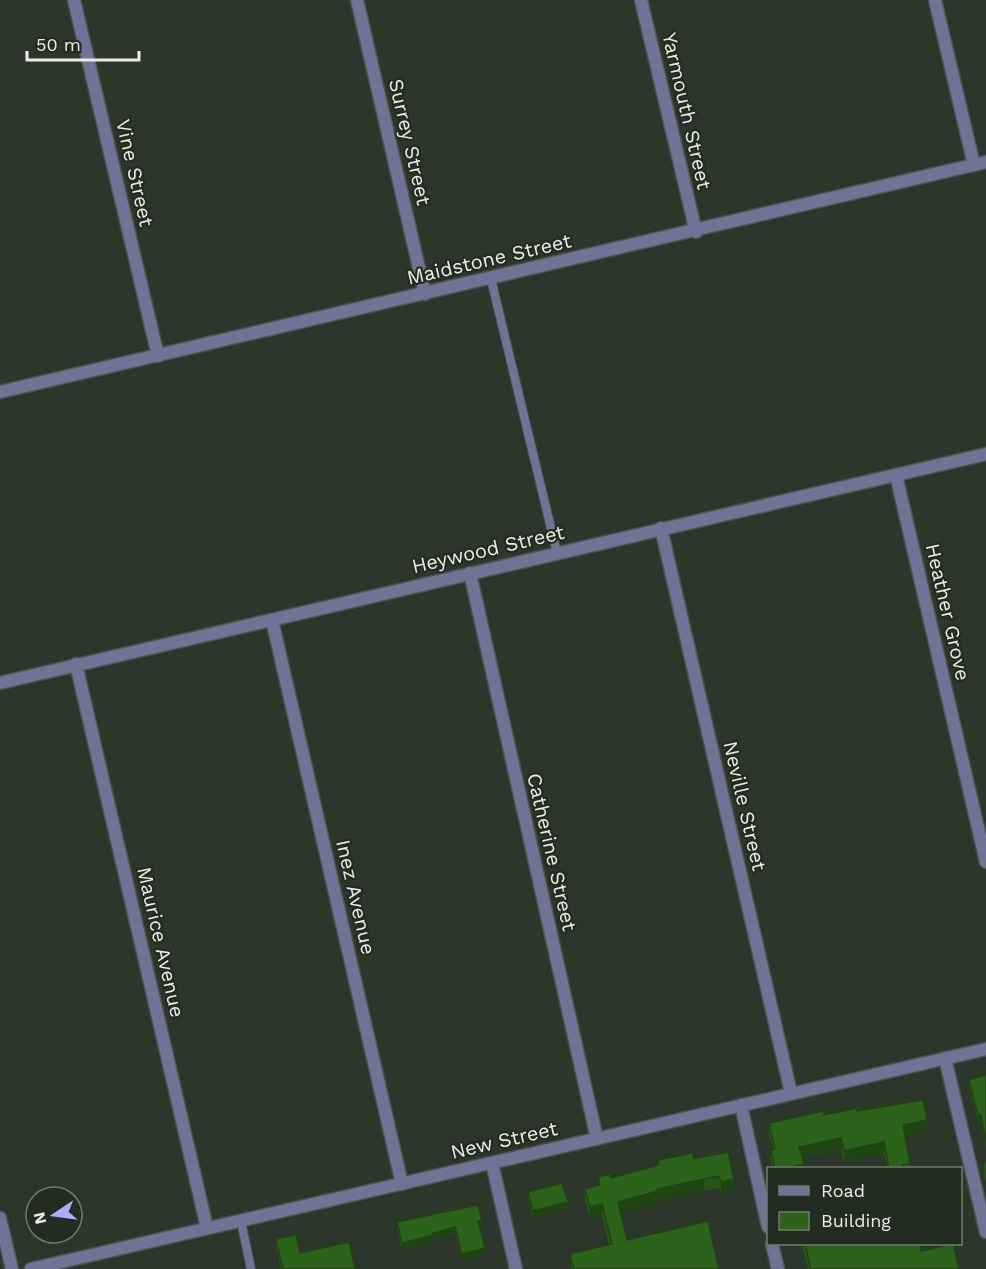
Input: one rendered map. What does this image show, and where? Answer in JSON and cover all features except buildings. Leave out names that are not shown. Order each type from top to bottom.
[{"type":"street","name":"Vine Street","points":[[74,0],[158,356]]},
{"type":"street","name":"Surrey Street","points":[[357,0],[425,294]]},
{"type":"street","name":"Yarmouth Street","points":[[641,0],[696,232]]},
{"type":"street","points":[[935,0],[980,164]]},
{"type":"street","name":"Maidstone Street","points":[[0,392],[696,232],[980,164]]},
{"type":"street","name":"Heywood Street","points":[[0,683],[986,454]]},
{"type":"street","name":"Heather Grove","points":[[896,476],[986,862]]},
{"type":"street","name":"Neville Street","points":[[661,528],[791,1093]]},
{"type":"street","name":"Catherine Street","points":[[470,573],[597,1139]]},
{"type":"street","name":"Inez Avenue","points":[[272,620],[402,1184]]},
{"type":"street","name":"Maurice Avenue","points":[[76,664],[207,1228]]},
{"type":"street","name":"New Street","points":[[31,1269],[986,1049]]},
{"type":"street","points":[[945,1058],[986,1232]]},
{"type":"street","points":[[741,1105],[767,1222]]},
{"type":"street","points":[[492,1163],[516,1269]]},
{"type":"street","points":[[0,1218],[12,1269]]},
{"type":"street","points":[[772,1245],[778,1269]]},
{"type":"lane","points":[[492,279],[557,553]]},
{"type":"lane","points":[[241,1221],[252,1269]]}]
